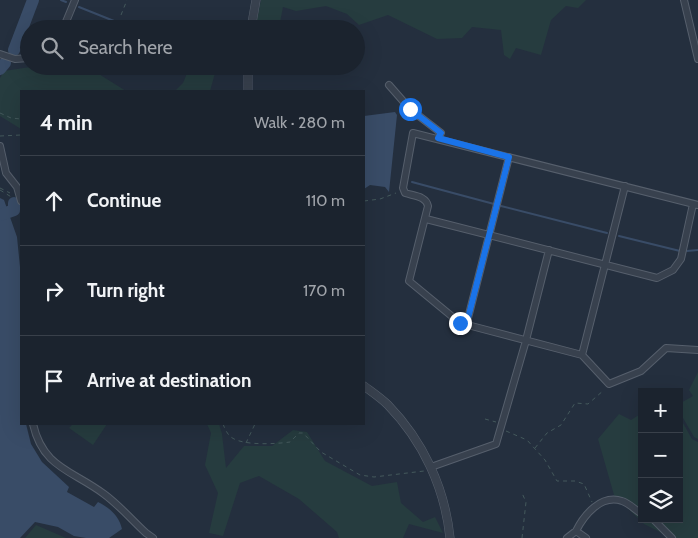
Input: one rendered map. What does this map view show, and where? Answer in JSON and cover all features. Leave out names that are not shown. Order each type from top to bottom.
[{"type":"street","points":[[67,20],[75,0]]},
{"type":"street","points":[[253,20],[256,0]]},
{"type":"street","points":[[684,0],[698,59]]},
{"type":"street","points":[[0,54],[20,59]]},
{"type":"street","points":[[248,75],[248,90]]},
{"type":"street","points":[[389,85],[410,109],[441,133],[438,138]]},
{"type":"street","points":[[426,220],[658,278],[673,270],[681,259],[696,205],[413,133],[404,190],[405,193],[427,201],[428,206],[409,281],[460,323],[582,355],[609,384],[641,371],[666,348],[698,350]]},
{"type":"street","points":[[0,146],[6,173],[17,187],[20,196]]},
{"type":"street","points":[[466,326],[509,157]]},
{"type":"street","points":[[582,355],[625,186]]},
{"type":"street","points":[[431,468],[496,444],[549,250]]},
{"type":"street","points":[[365,387],[387,404],[411,432],[431,468],[444,506],[450,538]]},
{"type":"street","points":[[33,425],[38,442],[50,459],[105,494],[144,536],[153,538]]},
{"type":"street","points":[[567,538],[576,531],[581,521],[594,507],[612,500],[622,501],[638,511]]},
{"type":"street","points":[[658,523],[672,538]]},
{"type":"street","points":[[576,531],[586,538]]},
{"type":"path","points":[[121,15],[127,0]]},
{"type":"path","points":[[0,112],[11,118],[20,119]]},
{"type":"path","points":[[0,136],[20,135]]},
{"type":"path","points":[[0,189],[12,198],[20,199]]},
{"type":"path","points":[[0,189],[10,193]]},
{"type":"path","points":[[365,201],[380,199],[404,190]]},
{"type":"path","points":[[535,448],[547,433],[561,425],[575,403],[590,403],[609,384]]},
{"type":"path","points":[[485,419],[524,438],[549,465],[557,481],[575,481],[584,484],[594,507]]},
{"type":"path","points":[[223,425],[231,437],[246,443],[290,442],[299,433],[303,433],[321,452],[360,475],[374,477],[431,468]]},
{"type":"path","points":[[246,443],[255,425]]},
{"type":"path","points":[[522,493],[526,502],[522,538]]},
{"type":"green space","points":[[261,0],[586,0],[578,8],[566,6],[551,20],[541,55],[516,48],[510,59],[504,55],[501,30],[472,27],[462,38],[437,39],[388,15],[365,23],[365,20],[354,20],[347,14],[326,6],[296,11],[283,7],[280,20],[257,20]]},
{"type":"green space","points":[[20,69],[20,75],[100,75],[124,90],[20,90],[20,128],[0,116],[0,78],[4,71]]},
{"type":"green space","points":[[186,75],[214,75],[210,90],[176,90],[183,83]]},
{"type":"green space","points":[[698,372],[698,439],[694,437],[683,418],[683,402],[693,396],[689,390]]},
{"type":"green space","points":[[619,414],[631,420],[638,416],[638,518],[614,495],[598,439]]},
{"type":"green space","points":[[683,423],[692,439],[698,442],[698,538],[672,538],[644,524],[683,523]]},
{"type":"green space","points":[[72,425],[106,425],[93,445],[69,428]]},
{"type":"green space","points":[[207,425],[219,425],[226,468],[244,446],[272,446],[293,430],[307,432],[325,461],[372,486],[397,482],[401,503],[423,522],[435,517],[443,533],[409,524],[403,538],[339,538],[337,532],[299,499],[259,476],[240,483],[223,536],[209,533],[218,493],[205,465],[211,433]]},
{"type":"green space","points":[[36,525],[66,538],[25,538]]},
{"type":"water","points":[[395,112],[397,115],[389,192],[385,187],[370,185],[365,188],[365,116]]},
{"type":"water","points":[[0,198],[4,200],[17,237],[20,267],[20,425],[26,425],[31,444],[42,462],[69,487],[67,492],[94,507],[98,502],[106,507],[116,516],[122,529],[109,538],[86,538],[74,536],[58,527],[35,522],[20,538],[0,538]]},
{"type":"waterway","points":[[25,20],[33,0]]},
{"type":"waterway","points":[[61,0],[66,2]]},
{"type":"waterway","points":[[79,7],[112,20]]},
{"type":"waterway","points":[[14,50],[20,34]]},
{"type":"waterway","points":[[0,69],[5,63]]},
{"type":"waterway","points":[[412,182],[494,204]]},
{"type":"waterway","points":[[0,215],[14,210],[14,203]]},
{"type":"waterway","points":[[501,206],[607,233]]},
{"type":"waterway","points":[[619,236],[680,251]]},
{"type":"waterway","points":[[687,251],[698,250]]},
{"type":"route","points":[[410,109],[441,133],[438,138],[509,157],[466,326],[460,323]]}]
